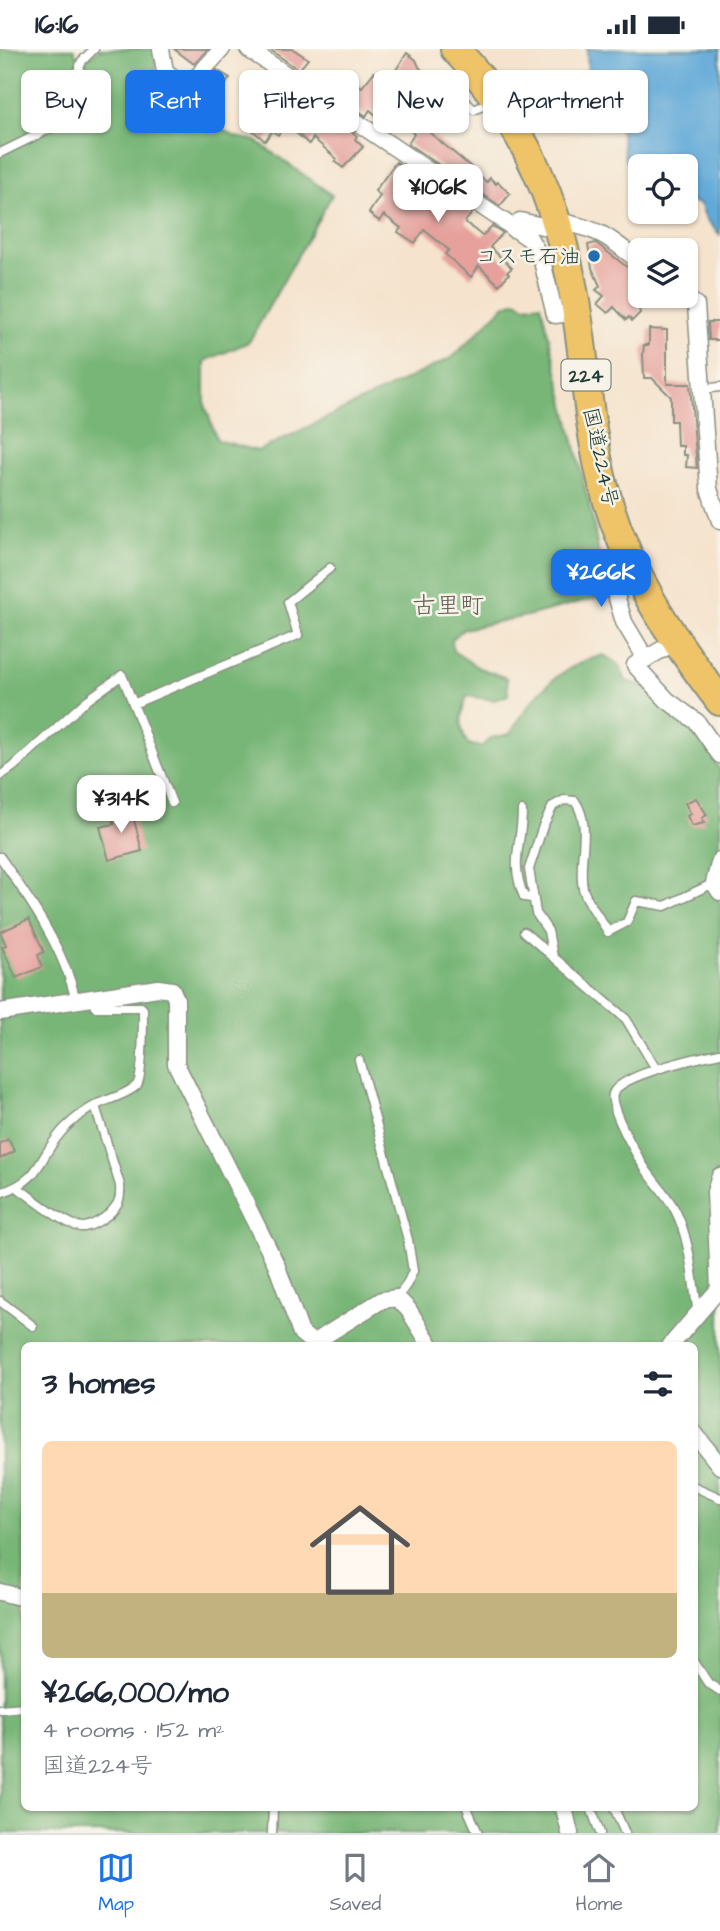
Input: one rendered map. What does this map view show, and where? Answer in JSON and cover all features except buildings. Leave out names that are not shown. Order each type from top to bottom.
[{"type":"highway","name":"国道224号","points":[[455,49],[483,82]]},
{"type":"highway","name":"国道224号","points":[[517,133],[533,159],[559,225],[577,312],[595,444],[604,487],[618,532],[637,576],[675,642],[720,701]]},
{"type":"street","points":[[161,49],[165,71],[187,88],[222,49]]},
{"type":"street","points":[[251,50],[530,239],[542,261],[555,315],[577,312]]},
{"type":"street","points":[[513,229],[520,221],[588,227],[608,236],[628,252]]},
{"type":"street","points":[[696,308],[709,489],[720,521]]},
{"type":"street","points":[[637,576],[614,588],[624,622],[646,659]]},
{"type":"street","points":[[675,642],[635,665],[667,700],[697,722],[720,755]]},
{"type":"street","points":[[717,887],[720,860]]},
{"type":"street","points":[[0,1011],[158,988],[172,990],[176,999],[176,1064],[276,1263],[301,1333],[312,1342]]},
{"type":"street","points":[[674,1342],[720,1289],[715,1192],[720,1176]]},
{"type":"street","points":[[317,1342],[382,1300],[397,1298],[408,1309],[429,1342]]},
{"type":"street","points":[[698,1438],[720,1466]]},
{"type":"street","points":[[0,1592],[21,1597]]},
{"type":"street","points":[[565,1811],[570,1833]]},
{"type":"lane","points":[[0,153],[53,127],[60,103],[71,88],[82,61],[94,49]]},
{"type":"lane","points":[[702,389],[720,387]]},
{"type":"lane","points":[[133,703],[298,635],[288,602],[330,568]]},
{"type":"lane","points":[[0,775],[13,767],[86,701],[122,675],[172,803]]},
{"type":"lane","points":[[553,957],[551,940],[536,913],[529,869],[543,826],[553,806],[564,800],[575,801],[582,811],[585,825],[583,890],[608,932],[627,922],[636,901],[665,906],[717,887]]},
{"type":"lane","points":[[522,811],[522,827],[516,855],[517,880],[524,897],[532,898]]},
{"type":"lane","points":[[0,857],[30,899],[70,977],[76,1001]]},
{"type":"lane","points":[[524,932],[626,1019],[656,1069]]},
{"type":"lane","points":[[0,1193],[17,1187],[34,1175],[68,1124],[95,1106],[132,1089],[140,1078],[143,1009],[95,1007],[93,998]]},
{"type":"lane","points":[[698,1314],[684,1230],[674,1207],[641,1162],[613,1105],[613,1093],[617,1087],[648,1071],[720,1053]]},
{"type":"lane","points":[[359,1060],[408,1240],[413,1271],[397,1298]]},
{"type":"lane","points":[[17,1187],[73,1225],[85,1227],[104,1218],[118,1204],[121,1198],[120,1185],[95,1106]]},
{"type":"lane","points":[[0,1301],[33,1326]]},
{"type":"lane","points":[[698,1488],[720,1497]]},
{"type":"lane","points":[[698,1668],[708,1683],[720,1691]]},
{"type":"lane","points":[[0,1709],[21,1707]]},
{"type":"lane","points":[[272,1833],[273,1811]]},
{"type":"lane","points":[[468,1811],[478,1833]]},
{"type":"lane","points":[[592,1811],[600,1833]]},
{"type":"lane","points":[[615,1811],[625,1833]]},
{"type":"green space","points":[[0,49],[74,49],[76,55],[91,56],[99,49],[161,49],[156,56],[156,70],[125,70],[125,133],[225,133],[225,131],[236,137],[256,141],[332,195],[249,342],[205,361],[205,405],[217,440],[258,451],[453,357],[504,306],[516,301],[526,306],[541,304],[593,521],[604,586],[595,598],[464,629],[452,639],[453,651],[479,668],[507,678],[508,695],[494,700],[467,696],[463,708],[463,732],[468,744],[481,747],[491,738],[510,734],[528,706],[548,684],[573,667],[604,655],[619,665],[626,681],[644,686],[698,728],[720,771],[720,837],[711,875],[712,891],[720,903],[720,1833],[0,1833]]},
{"type":"water","points":[[587,49],[720,49],[720,235],[706,219],[698,203],[698,154],[628,154],[628,163],[625,160],[621,133],[648,133],[648,70],[588,70]]},
{"type":"place","name":"コスモ石油","points":[[594,256]]},
{"type":"district","name":"古里町","points":[[448,605]]}]
